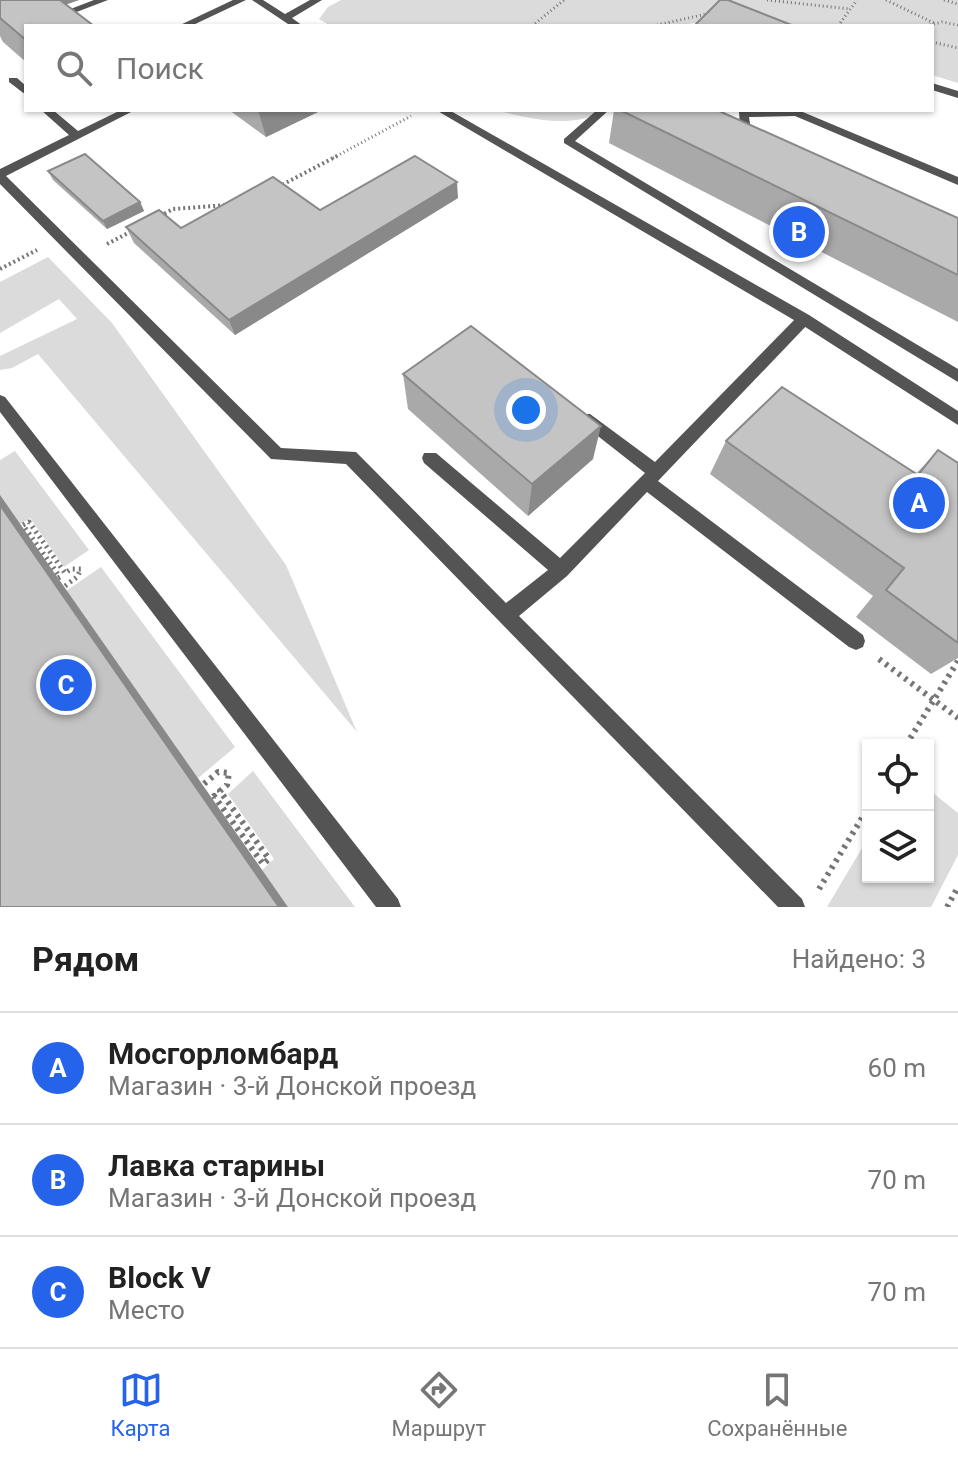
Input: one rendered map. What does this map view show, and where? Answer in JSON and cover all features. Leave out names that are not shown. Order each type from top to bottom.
[{"type":"street","points":[[37,24],[103,0]]},
{"type":"street","points":[[187,24],[241,0]]},
{"type":"street","points":[[257,0],[294,24]]},
{"type":"street","points":[[284,18],[317,0]]},
{"type":"street","points":[[13,80],[24,90]]},
{"type":"street","points":[[934,87],[958,95]]},
{"type":"street","points":[[48,112],[77,136]]},
{"type":"street","points":[[126,112],[0,176],[277,454],[350,457],[794,907]]},
{"type":"street","points":[[444,112],[804,319],[958,419]]},
{"type":"street","points":[[602,112],[568,141],[958,376]]},
{"type":"street","points":[[761,154],[748,148],[743,114],[797,113],[958,181]]},
{"type":"street","points":[[506,615],[561,570],[804,319]]},
{"type":"street","points":[[0,401],[390,907]]},
{"type":"street","points":[[571,407],[652,478],[856,641]]},
{"type":"street","points":[[430,458],[561,570]]},
{"type":"path","points":[[534,24],[564,0]]},
{"type":"path","points":[[767,0],[850,9]]},
{"type":"path","points":[[839,24],[857,0]]},
{"type":"path","points":[[886,0],[934,23],[958,25]]},
{"type":"path","points":[[944,0],[958,4]]},
{"type":"path","points":[[662,24],[713,13]]},
{"type":"path","points":[[934,42],[958,48]]},
{"type":"path","points":[[275,189],[411,116]]},
{"type":"path","points":[[147,223],[173,209],[235,204]]},
{"type":"path","points":[[82,258],[134,230]]},
{"type":"path","points":[[41,572],[49,584],[55,592],[77,577],[81,569],[71,569],[65,573],[29,522],[23,525],[60,577],[49,584]]},
{"type":"path","points":[[856,641],[958,718]]},
{"type":"path","points":[[910,739],[958,661]]},
{"type":"path","points":[[185,780],[194,793],[218,772],[229,773],[227,785],[220,791],[269,859],[263,864],[214,796],[203,806]]},
{"type":"path","points":[[816,895],[866,811]]},
{"type":"path","points":[[947,907],[958,887]]},
{"type":"shaded area","points":[[341,0],[958,0],[958,83],[934,76],[934,24],[741,24],[705,21],[688,24],[328,24],[319,19],[328,7]]},
{"type":"shaded area","points":[[504,112],[595,112],[594,115],[570,121]]},
{"type":"shaded area","points":[[48,257],[112,323],[286,565],[357,732],[38,354],[12,368],[0,370],[0,356],[77,319],[59,299],[0,333],[0,282]]},
{"type":"shaded area","points":[[15,451],[89,550],[64,567],[30,518],[19,525],[0,498],[0,460]]},
{"type":"shaded area","points":[[101,567],[235,747],[197,779],[66,591]]},
{"type":"shaded area","points":[[253,771],[355,907],[288,907],[262,870],[274,859],[228,794]]},
{"type":"shaded area","points":[[934,794],[958,813],[958,855],[931,907],[827,907],[862,848],[862,883],[934,883]]},
{"type":"building","points":[[0,0],[60,0],[91,24],[24,24],[24,38],[0,18]]},
{"type":"building","points":[[720,0],[728,0],[789,24],[696,24]]},
{"type":"building","points":[[624,112],[721,112],[958,218],[958,275]]},
{"type":"building","points":[[85,154],[140,202],[103,221],[48,171]]},
{"type":"building","points":[[415,156],[457,182],[229,320],[126,227],[159,210],[181,228],[273,177],[320,210]]},
{"type":"building","points":[[471,326],[601,426],[532,484],[403,374]]},
{"type":"building","points":[[782,387],[918,475],[938,450],[958,463],[958,643],[886,590],[904,568],[726,441]]},
{"type":"building","points":[[0,505],[279,907],[0,907]]},
{"type":"place","name":"Лавка старины","points":[[799,232]]},
{"type":"place","name":"Мосгорломбард","points":[[919,503]]},
{"type":"place","name":"Block V","points":[[66,685]]}]
